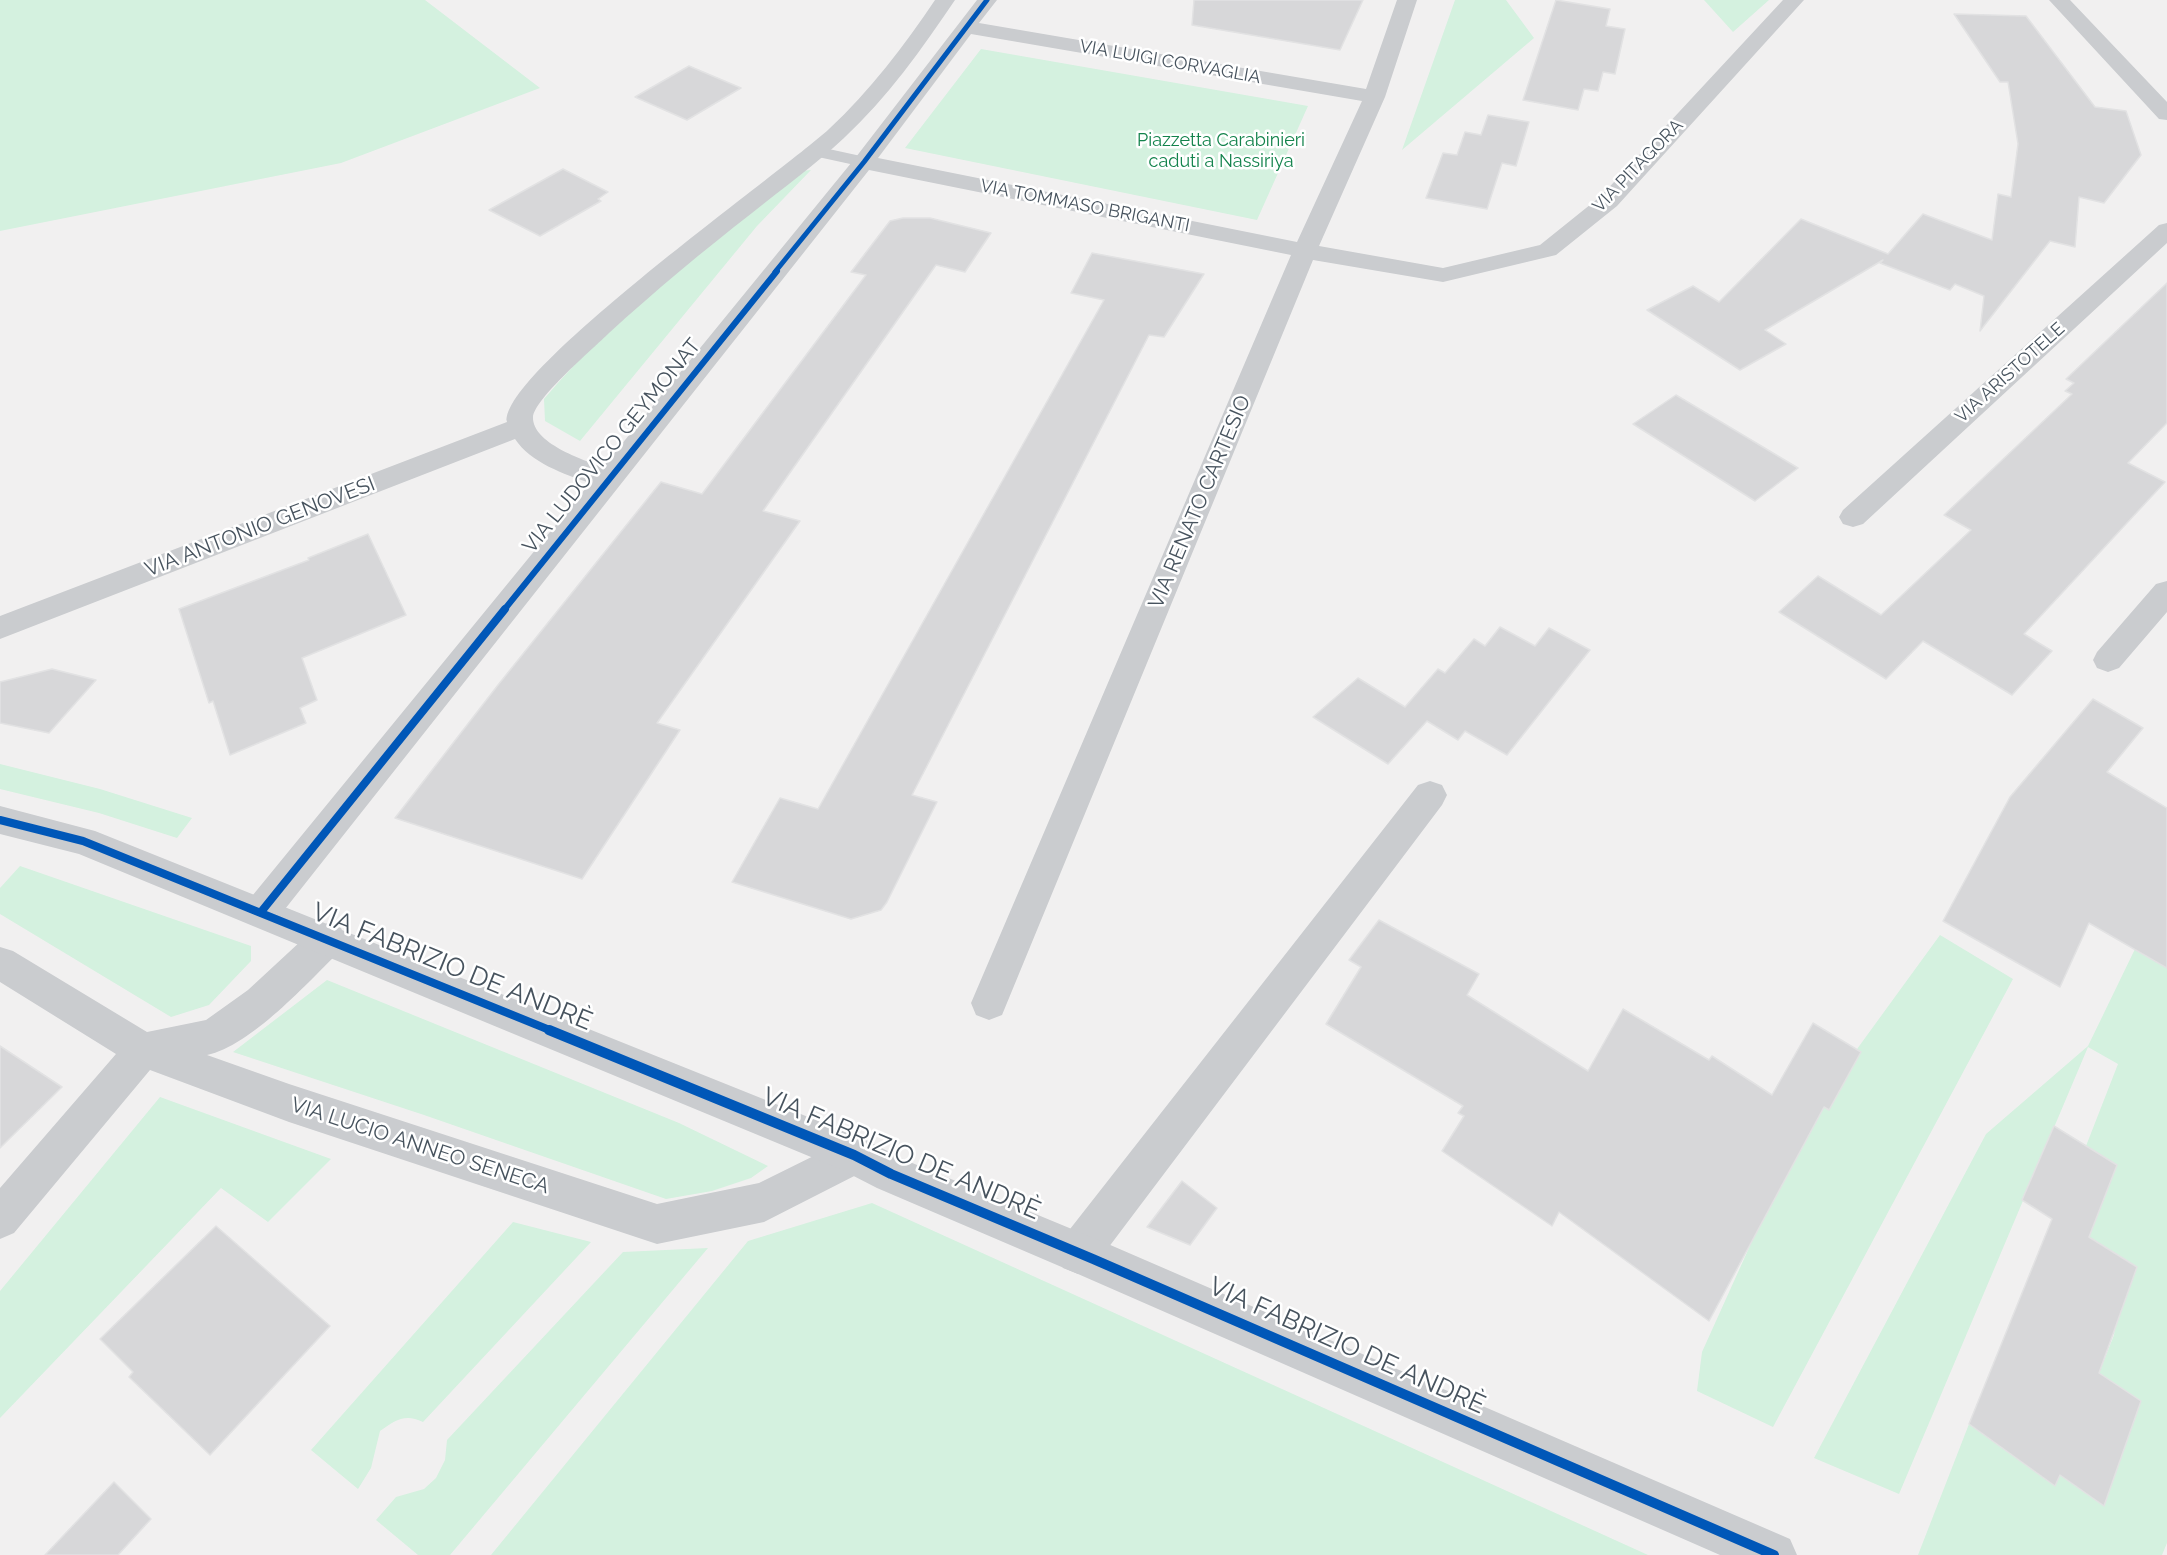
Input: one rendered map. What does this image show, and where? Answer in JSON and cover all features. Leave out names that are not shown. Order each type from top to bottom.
[{"type":"street","points":[[521,427],[520,418],[528,399],[573,352],[625,305],[837,133],[872,96],[910,50],[945,0]]},
{"type":"street","name":"VIA LUDOVICO GEYMONAT","points":[[261,912],[864,162],[987,0]]},
{"type":"street","name":"VIA RENATO CARTESIO","points":[[989,1003],[1305,251],[1374,97],[1407,0]]},
{"type":"street","name":"VIA PITAGORA","points":[[1305,251],[1443,275],[1548,250],[1609,201],[1794,0]]},
{"type":"street","points":[[2059,0],[2167,114]]},
{"type":"street","name":"VIA LUIGI CORVAGLIA","points":[[966,27],[1374,97]]},
{"type":"street","name":"VIA TOMMASO BRIGANTI","points":[[864,162],[1305,251]]},
{"type":"street","name":"VIA ARISTOTELE","points":[[1853,517],[2167,230]]},
{"type":"street","name":"VIA LUDOVICO GEYMONAT","points":[[521,427],[531,441],[555,457],[608,479]]},
{"type":"street","name":"VIA ANTONIO GENOVESI","points":[[0,628],[521,427]]},
{"type":"street","points":[[2108,660],[2167,592]]},
{"type":"street","points":[[1078,1253],[1430,795]]},
{"type":"street","name":"VIA FABRIZIO DE ANDRÈ","points":[[0,820],[83,841],[854,1155],[891,1174],[1774,1555]]},
{"type":"street","points":[[0,1219],[143,1050],[214,1036],[261,1002],[328,939]]},
{"type":"street","name":"VIA LUCIO ANNEO SENECA","points":[[0,963],[143,1050],[289,1103],[657,1224],[764,1202],[854,1155]]},
{"type":"lane","points":[[815,151],[864,162]]},
{"type":"green space","points":[[0,0],[425,0],[540,88],[341,163],[0,231]]},
{"type":"green space","points":[[1455,0],[1506,0],[1534,38],[1402,150]]},
{"type":"green space","points":[[1704,0],[1769,0],[1733,32]]},
{"type":"green space","name":"Piazzetta Carabinieri caduti a Nassiriya","points":[[981,49],[1308,106],[1257,220],[905,148]]},
{"type":"green space","points":[[811,170],[757,226],[580,441],[545,421],[544,399],[603,337],[667,279],[801,171]]},
{"type":"green space","points":[[0,764],[100,789],[192,818],[177,838],[99,813],[0,789]]},
{"type":"green space","points":[[20,866],[251,946],[251,961],[209,1005],[171,1017],[0,914],[0,888]]},
{"type":"green space","points":[[2167,894],[2167,1543],[2162,1555],[1918,1555],[1969,1424],[2055,1485],[2114,1335],[2115,1326],[2137,1267],[2089,1237],[2086,1146],[2118,1064],[2088,1047],[1899,1494],[1814,1458],[1986,1134],[2088,1046],[2135,949],[2157,962]]},
{"type":"green space","points":[[1940,935],[2013,979],[1773,1427],[1697,1391],[1702,1352],[1809,1115]]},
{"type":"green space","points":[[327,980],[679,1123],[768,1166],[751,1178],[712,1191],[666,1199],[233,1052]]},
{"type":"green space","points":[[160,1097],[331,1159],[268,1222],[221,1188],[0,1418],[0,1291]]},
{"type":"green space","points":[[872,1203],[1648,1555],[491,1555],[748,1241]]},
{"type":"green space","points":[[513,1222],[591,1242],[423,1422],[411,1418],[400,1419],[380,1431],[371,1468],[358,1489],[311,1450]]},
{"type":"green space","points":[[708,1248],[450,1555],[418,1555],[376,1520],[396,1497],[424,1489],[436,1478],[445,1460],[447,1440],[623,1252]]},
{"type":"building","points":[[1194,0],[1363,0],[1340,50],[1192,25]]},
{"type":"building","points":[[1556,0],[1610,9],[1606,26],[1625,29],[1615,74],[1603,72],[1598,91],[1584,89],[1578,110],[1523,100]]},
{"type":"building","points":[[1954,14],[2026,16],[2095,107],[2126,111],[2141,155],[2104,203],[2079,197],[2075,247],[2050,241],[1980,331],[1984,296],[1955,284],[1950,290],[1880,263],[1883,260],[1765,330],[1786,344],[1740,370],[1647,310],[1693,286],[1719,302],[1801,219],[1888,254],[1923,214],[1992,240],[1998,194],[2011,197],[2018,144],[2008,82],[2000,82]]},
{"type":"building","points":[[689,66],[741,88],[687,120],[635,97]]},
{"type":"building","points":[[1488,115],[1529,122],[1516,166],[1502,163],[1487,209],[1426,198],[1443,153],[1457,155],[1465,132],[1481,135]]},
{"type":"building","points":[[563,169],[608,192],[598,199],[601,201],[540,236],[489,210]]},
{"type":"building","points":[[903,218],[930,218],[991,233],[965,272],[936,265],[763,511],[800,521],[657,723],[680,730],[582,879],[395,818],[661,482],[702,494],[866,275],[851,272],[890,221]]},
{"type":"building","points":[[1092,253],[1204,274],[1164,337],[1149,335],[912,795],[937,802],[887,902],[881,910],[851,919],[732,882],[780,798],[818,809],[1104,300],[1071,293]]},
{"type":"building","points":[[2167,283],[2167,423],[2128,463],[2165,482],[2024,634],[2052,651],[2012,695],[1923,641],[1886,679],[1779,612],[1818,576],[1881,615],[1971,530],[1944,515],[2072,394],[2065,391],[2074,383],[2066,379]]},
{"type":"building","points":[[1676,395],[1798,468],[1755,501],[1633,424]]},
{"type":"building","points":[[368,534],[406,615],[302,658],[317,700],[300,708],[306,723],[230,755],[213,701],[209,703],[179,609],[309,560],[308,558]]},
{"type":"building","points":[[1500,627],[1535,646],[1549,628],[1590,650],[1507,755],[1465,731],[1458,740],[1427,721],[1388,764],[1313,717],[1358,678],[1405,707],[1438,669],[1445,673],[1474,639],[1485,646]]},
{"type":"building","points":[[52,669],[96,680],[49,733],[0,723],[0,682]]},
{"type":"building","points":[[2093,699],[2143,728],[2107,772],[2167,808],[2167,968],[2089,923],[2060,987],[1943,921],[2010,797]]},
{"type":"building","points":[[1379,920],[1479,974],[1467,995],[1588,1071],[1623,1009],[1709,1060],[1712,1056],[1772,1095],[1813,1023],[1861,1052],[1829,1110],[1824,1107],[1709,1321],[1559,1212],[1552,1226],[1442,1151],[1464,1116],[1458,1113],[1463,1106],[1326,1024],[1361,967],[1349,960]]},
{"type":"building","points":[[0,1046],[62,1087],[0,1148]]},
{"type":"building","points":[[2054,1126],[2117,1165],[2089,1237],[2137,1267],[2099,1373],[2141,1401],[2104,1506],[2060,1475],[2055,1486],[1969,1424],[2052,1219],[2022,1200]]},
{"type":"building","points":[[1182,1181],[1217,1208],[1190,1245],[1147,1227]]},
{"type":"building","points":[[216,1226],[330,1326],[210,1455],[129,1377],[133,1372],[100,1339]]},
{"type":"building","points":[[114,1482],[151,1519],[118,1555],[45,1555]]},
{"type":"cycle path","points":[[261,912],[864,162],[987,0]]},
{"type":"cycle path","points":[[0,820],[83,841],[854,1155],[891,1174],[1093,1259],[1774,1555]]}]
